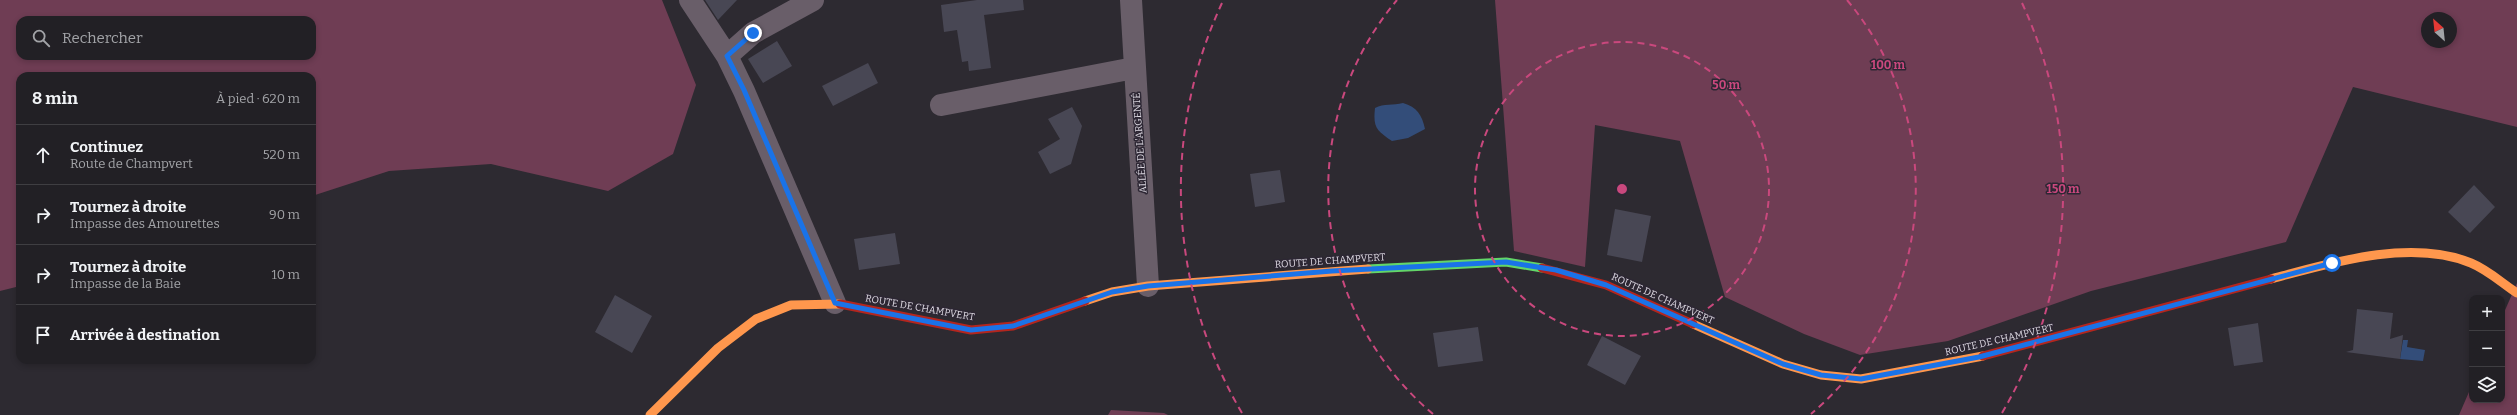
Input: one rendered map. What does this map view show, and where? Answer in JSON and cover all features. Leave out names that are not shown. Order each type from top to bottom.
[{"type":"street","points":[[690,0],[727,56],[744,90],[835,303]]},
{"type":"street","points":[[727,56],[753,33],[813,0]]},
{"type":"street","name":"ALLÉE DE L'ARGENTÉ","points":[[1131,0],[1148,286]]},
{"type":"street","points":[[941,106],[1134,68]]},
{"type":"street","name":"ROUTE DE CHAMPVERT","points":[[650,415],[718,348],[756,319],[791,305],[835,303],[971,330],[1013,326],[1112,292],[1148,286],[1332,271],[1506,262],[1556,270],[1606,285],[1783,364],[1821,375],[1861,379],[1979,357],[2332,263],[2407,252],[2444,254],[2471,262],[2517,293]]},
{"type":"shaded area","points":[[0,0],[662,0],[696,85],[673,154],[608,191],[491,164],[389,171],[316,195],[316,72],[16,72],[16,287],[0,291]]},
{"type":"shaded area","points":[[1495,0],[2517,0],[2517,127],[2353,87],[2286,242],[2091,291],[1948,341],[1860,355],[1804,334],[1725,297],[1680,141],[1595,125],[1585,267],[1514,251]]},
{"type":"shaded area","points":[[2517,283],[2517,415],[2459,415],[2469,392],[2469,403],[2505,403],[2505,310]]},
{"type":"shaded area","points":[[1111,410],[1164,413],[1168,415],[1108,415]]},
{"type":"water","points":[[1403,103],[1412,107],[1418,112],[1425,129],[1408,138],[1392,141],[1382,134],[1377,128],[1375,124],[1375,108]]},
{"type":"water","points":[[2403,340],[2408,340],[2407,347],[2425,350],[2423,361],[2400,359]]},
{"type":"building","points":[[705,0],[737,0],[718,20]]},
{"type":"building","points":[[977,0],[1023,0],[1024,10],[984,15],[991,68],[969,71],[968,61],[962,62],[957,30],[944,32],[941,5]]},
{"type":"building","points":[[777,41],[792,66],[763,83],[748,59]]},
{"type":"building","points":[[868,63],[878,83],[833,106],[822,86]]},
{"type":"building","points":[[1072,107],[1082,126],[1071,164],[1050,174],[1038,152],[1060,139],[1048,119]]},
{"type":"building","points":[[1280,170],[1285,202],[1255,207],[1250,174]]},
{"type":"building","points":[[2474,185],[2495,207],[2470,233],[2448,212]]},
{"type":"building","points":[[1615,209],[1651,216],[1642,262],[1607,255]]},
{"type":"building","points":[[895,233],[900,264],[859,270],[854,239]]},
{"type":"building","points":[[615,295],[652,316],[632,353],[595,332]]},
{"type":"building","points":[[2357,309],[2393,313],[2390,339],[2403,335],[2400,359],[2346,352],[2353,350]]},
{"type":"building","points":[[2258,323],[2263,362],[2234,366],[2228,328]]},
{"type":"building","points":[[1478,327],[1483,361],[1438,367],[1433,333]]},
{"type":"building","points":[[1602,336],[1641,356],[1625,385],[1587,365]]},
{"type":"traffic: fast","points":[[1368,269],[1506,262],[1542,268]]},
{"type":"traffic: slow","points":[[2271,279],[2344,260],[2397,253],[2423,253],[2448,256],[2471,263],[2489,273],[2517,293]]},
{"type":"traffic: slow","points":[[1085,301],[1112,292],[1148,286],[1368,269]]},
{"type":"traffic: slow","points":[[650,415],[718,348],[756,319],[791,305],[840,304]]},
{"type":"traffic: slow","points":[[1693,324],[1783,364],[1821,375],[1861,379],[1983,356]]},
{"type":"traffic: jam","points":[[1542,268],[1606,285],[1693,324]]},
{"type":"traffic: jam","points":[[1983,356],[2271,279]]},
{"type":"traffic: jam","points":[[840,304],[971,330],[1013,326],[1085,301]]},
{"type":"route","points":[[753,33],[727,56],[744,90],[835,303],[971,330],[1013,326],[1112,292],[1148,286],[1226,278],[1506,262],[1556,270],[1606,285],[1783,364],[1821,375],[1861,379],[1979,357],[2332,263]]}]
